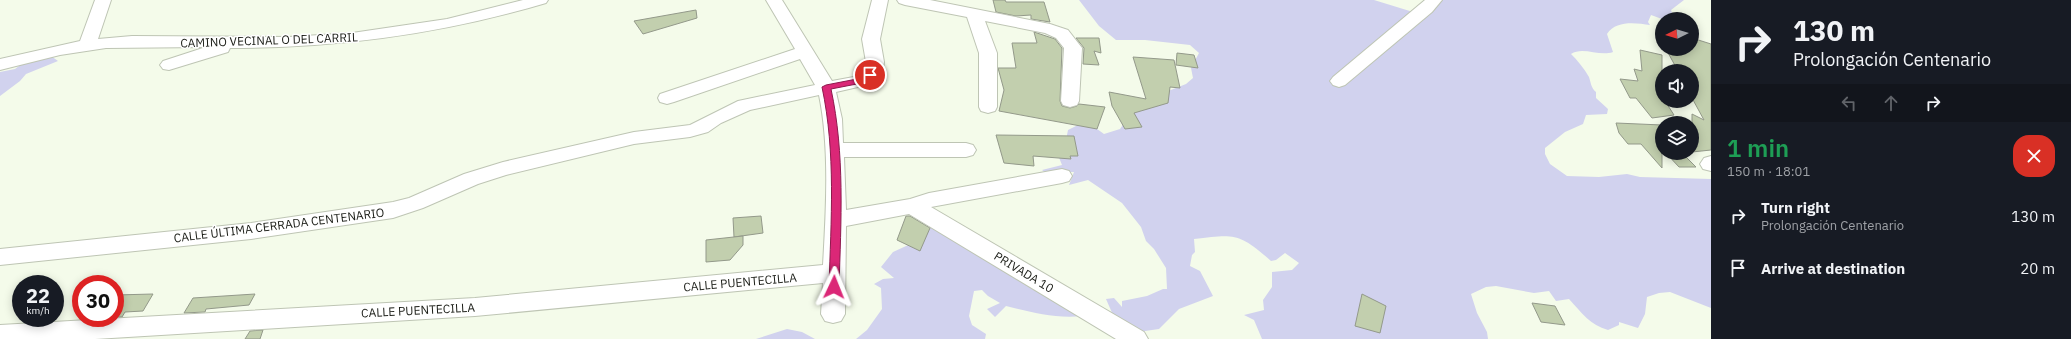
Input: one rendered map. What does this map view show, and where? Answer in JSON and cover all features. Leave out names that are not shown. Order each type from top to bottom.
[{"type":"street","points":[[87,46],[103,0]]},
{"type":"street","name":"CAMINO VECINAL O DEL CARRIL","points":[[0,65],[36,54],[123,42],[288,42],[376,36],[455,23],[503,12],[540,0]]},
{"type":"street","points":[[774,0],[826,87],[833,119],[836,220],[832,314]]},
{"type":"street","name":"CALLE ÚLTIMA CERRADA CENTENARIO","points":[[0,257],[251,231],[393,210],[416,203],[471,179],[503,169],[634,138],[690,131],[701,128],[714,119],[745,105],[865,80],[874,70],[875,62],[870,39],[880,0]]},
{"type":"street","points":[[905,0],[1050,29],[1062,34],[1073,48],[1070,101]]},
{"type":"street","points":[[1339,81],[1426,9],[1434,0]]},
{"type":"street","points":[[974,13],[988,53],[988,107]]},
{"type":"street","points":[[169,65],[241,42]]},
{"type":"street","points":[[667,98],[804,52]]},
{"type":"street","points":[[835,150],[966,150]]},
{"type":"street","points":[[836,220],[912,206],[930,200],[1062,176]]},
{"type":"street","name":"PRIVADA 10","points":[[912,206],[1136,339]]},
{"type":"street","name":"CALLE PUENTECILLA","points":[[0,335],[475,307],[834,273]]},
{"type":"shaded area","points":[[1079,0],[1374,0],[1413,12],[1431,0],[1684,0],[1671,10],[1672,12],[1655,12],[1655,16],[1651,15],[1648,22],[1650,25],[1621,24],[1616,26],[1607,34],[1613,52],[1602,53],[1581,51],[1571,54],[1589,77],[1592,87],[1596,92],[1596,98],[1608,109],[1607,114],[1586,115],[1583,124],[1565,132],[1545,148],[1545,154],[1550,164],[1567,176],[1599,177],[1627,174],[1640,177],[1711,179],[1711,308],[1670,292],[1659,293],[1647,297],[1645,314],[1638,328],[1619,322],[1619,325],[1608,330],[1591,322],[1569,299],[1556,301],[1549,291],[1534,293],[1496,286],[1486,287],[1471,294],[1477,313],[1487,332],[1488,339],[1262,339],[1254,320],[1244,315],[1264,310],[1263,300],[1272,287],[1272,272],[1292,270],[1299,263],[1285,253],[1276,260],[1271,261],[1244,240],[1228,236],[1219,236],[1194,239],[1195,252],[1192,255],[1190,266],[1200,271],[1213,296],[1179,309],[1159,329],[1145,331],[1134,338],[1113,315],[1106,299],[1114,298],[1122,307],[1122,301],[1147,296],[1163,289],[1167,289],[1166,268],[1154,249],[1146,241],[1141,227],[1122,203],[1088,180],[1069,185],[1074,172],[1059,172],[1051,177],[1042,170],[1062,165],[1058,155],[1065,145],[1068,130],[1086,121],[1104,134],[1120,129],[1138,103],[1186,84],[1193,78],[1191,68],[1199,53],[1190,45],[1145,40],[1116,40],[1099,26]]},
{"type":"shaded area","points":[[51,56],[58,61],[26,74],[20,81],[0,96],[0,72],[15,69],[23,63]]},
{"type":"shaded area","points":[[936,221],[1082,316],[1053,316],[1006,306],[995,317],[987,309],[1000,303],[988,296],[982,290],[974,291],[969,316],[972,325],[986,334],[985,339],[856,339],[867,330],[882,309],[881,288],[874,284],[883,279],[894,278],[881,267],[893,252],[917,241]]},
{"type":"shaded area","points":[[787,329],[802,332],[815,339],[756,339]]},
{"type":"building","points":[[993,0],[1005,0],[1006,2],[1044,2],[1050,22],[1031,19],[1031,15],[1016,16],[996,12]]},
{"type":"building","points":[[696,10],[697,18],[643,34],[634,21]]},
{"type":"building","points":[[1034,32],[1055,39],[1062,48],[1060,101],[1062,106],[1070,108],[1079,104],[1105,107],[1097,129],[999,111],[1004,90],[998,68],[1016,68],[1012,43],[1037,43]]},
{"type":"building","points":[[1076,38],[1099,38],[1101,53],[1094,51],[1099,65],[1083,64],[1084,48]]},
{"type":"building","points":[[1699,40],[1711,44],[1711,150],[1699,151],[1699,118],[1704,120],[1697,108],[1699,108],[1699,64],[1674,64],[1670,56],[1699,56]]},
{"type":"building","points":[[1640,50],[1655,53],[1655,56],[1662,56],[1662,64],[1655,64],[1655,108],[1670,108],[1674,115],[1655,116],[1655,118],[1652,118],[1636,98],[1630,98],[1620,79],[1638,81],[1634,69],[1642,71]]},
{"type":"building","points":[[1177,53],[1194,55],[1198,68],[1176,65]]},
{"type":"building","points":[[1133,57],[1174,60],[1180,88],[1170,87],[1168,103],[1134,113],[1142,127],[1125,129],[1112,106],[1109,92],[1146,99]]},
{"type":"building","points":[[1616,123],[1655,125],[1655,160],[1641,144],[1628,144],[1619,133]]},
{"type":"building","points":[[996,135],[1074,136],[1078,156],[1070,156],[1071,159],[1033,156],[1034,166],[1004,163]]},
{"type":"building","points":[[1655,160],[1662,160],[1662,168]]},
{"type":"building","points":[[1672,160],[1689,160],[1696,167],[1679,167]]},
{"type":"building","points":[[761,216],[763,233],[734,237],[733,218]]},
{"type":"building","points":[[906,216],[910,216],[930,228],[920,251],[897,240]]},
{"type":"building","points":[[743,236],[743,245],[730,260],[706,262],[706,240]]},
{"type":"building","points":[[153,294],[143,311],[125,312],[124,314],[124,295]]},
{"type":"building","points":[[255,294],[249,305],[206,309],[205,312],[184,313],[193,298]]},
{"type":"building","points":[[1362,294],[1386,306],[1380,333],[1355,326]]},
{"type":"building","points":[[1532,303],[1555,306],[1565,325],[1541,322]]},
{"type":"building","points":[[263,330],[260,339],[245,339],[250,331]]},
{"type":"route","points":[[834,287],[836,220],[835,150],[833,119],[826,87],[854,83],[865,80],[870,75]]}]
